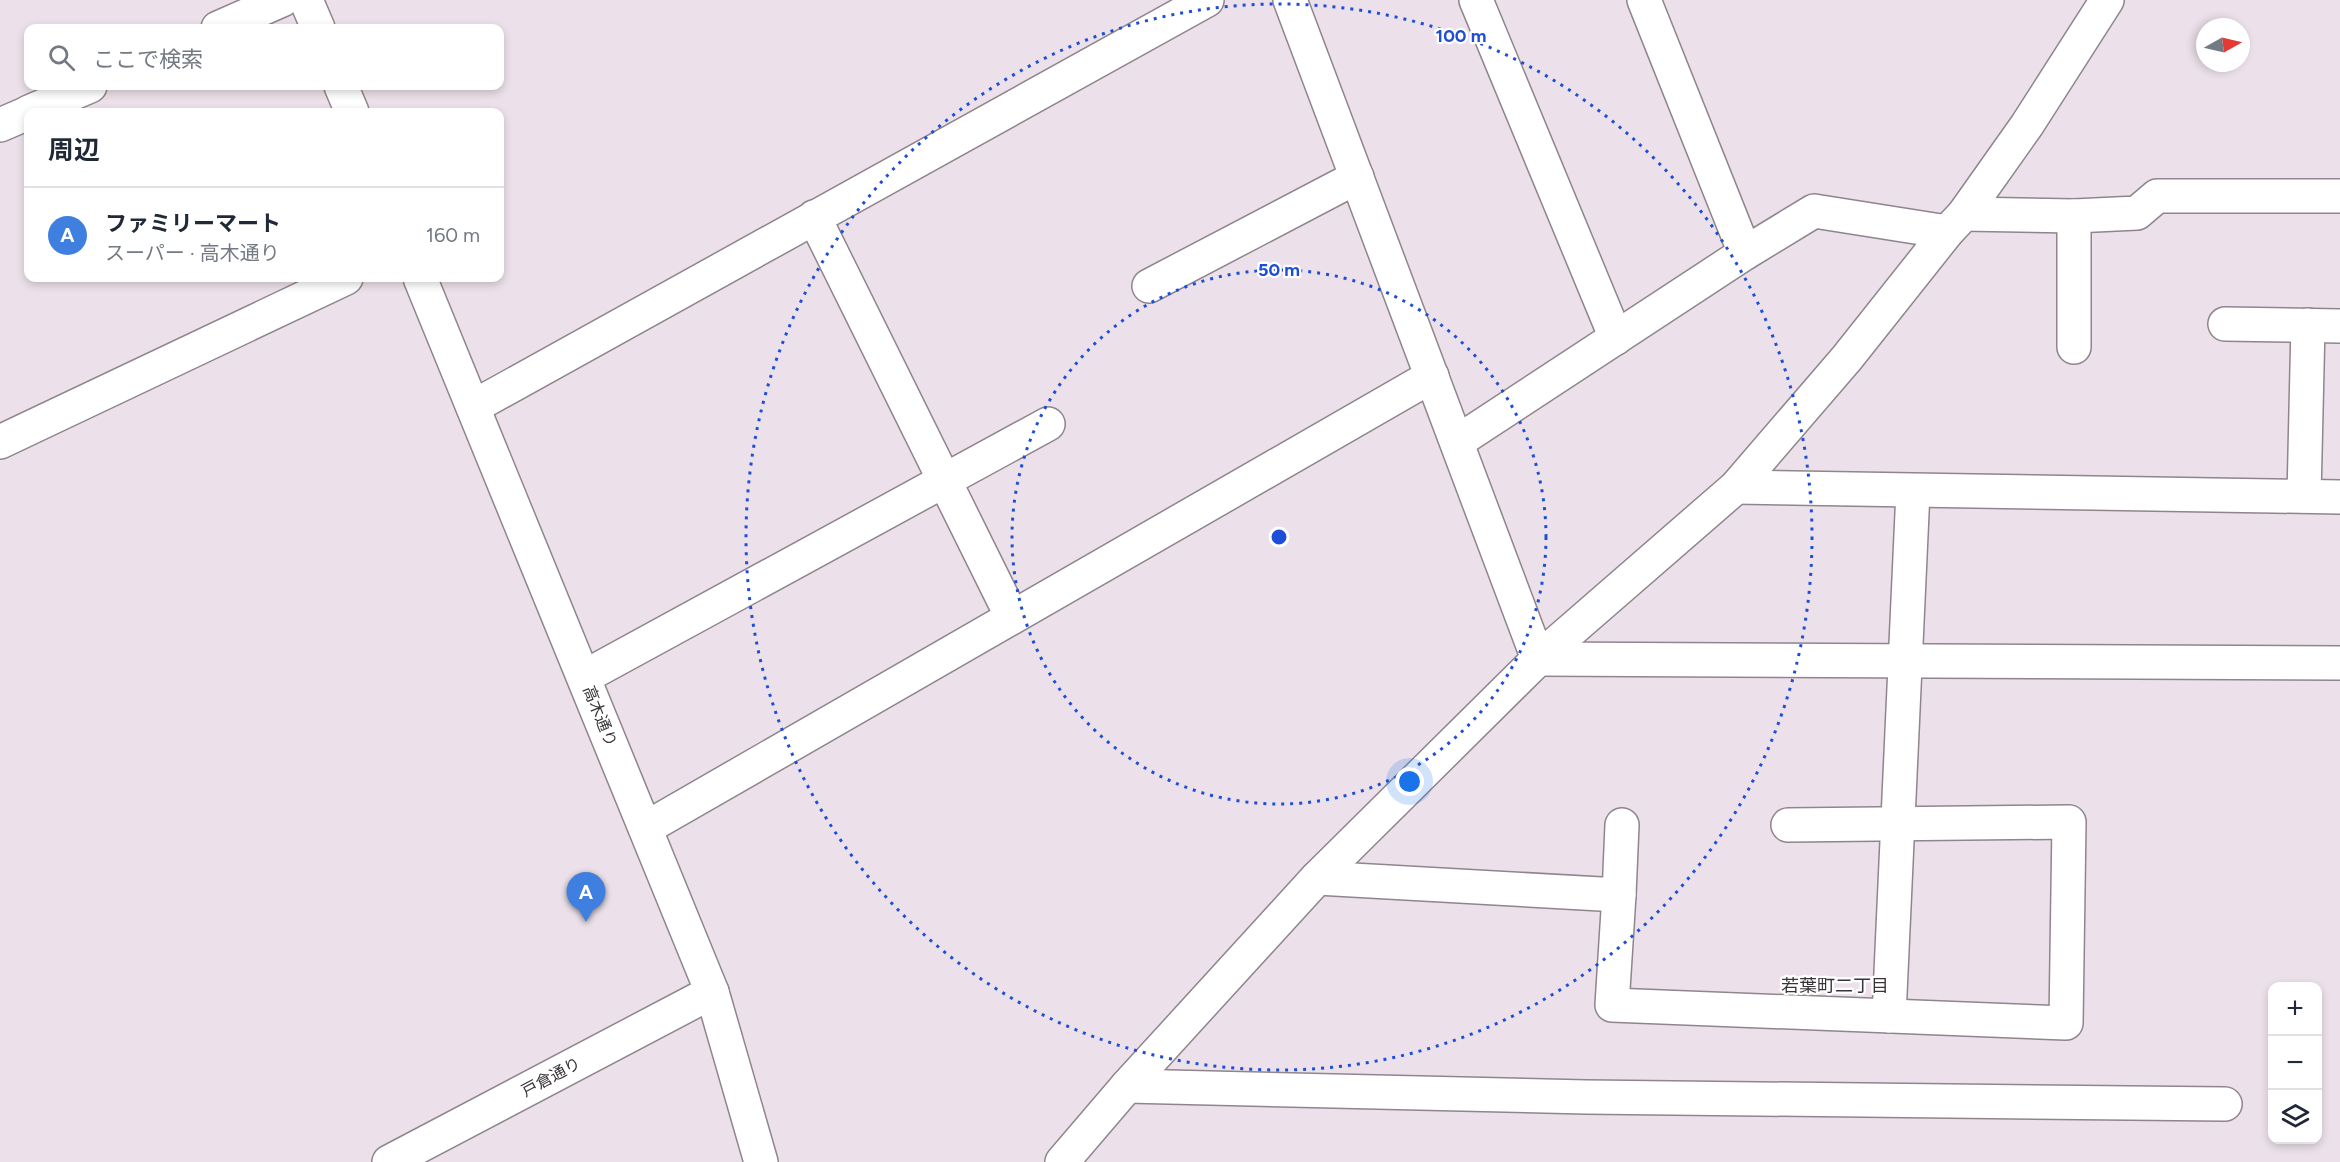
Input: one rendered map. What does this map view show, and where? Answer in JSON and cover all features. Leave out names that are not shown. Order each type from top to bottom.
[{"type":"street","points":[[227,24],[282,0]]},
{"type":"street","points":[[306,0],[316,24]]},
{"type":"street","points":[[473,406],[1207,0]]},
{"type":"street","points":[[1290,0],[1538,659]]},
{"type":"street","points":[[1476,0],[1616,339]]},
{"type":"street","points":[[1644,0],[1746,253]]},
{"type":"street","points":[[1062,1162],[1127,1086],[1317,879],[1538,659],[1736,487],[1847,358],[1955,223],[2027,125],[2107,0]]},
{"type":"street","points":[[40,108],[81,90]]},
{"type":"street","points":[[343,90],[350,108]]},
{"type":"street","points":[[0,125],[24,115]]},
{"type":"street","points":[[1149,286],[1357,177]]},
{"type":"street","points":[[1457,442],[1814,211],[1955,223],[2137,213],[2157,196],[2340,196]]},
{"type":"street","points":[[2074,216],[2074,347]]},
{"type":"street","points":[[814,217],[1012,617]]},
{"type":"street","points":[[0,442],[338,282]]},
{"type":"street","name":"高木通り","points":[[422,282],[712,992],[760,1162]]},
{"type":"street","points":[[2225,324],[2324,325],[2304,496]]},
{"type":"street","points":[[646,828],[1432,376]]},
{"type":"street","points":[[584,677],[1048,424]]},
{"type":"street","points":[[1736,487],[2340,497]]},
{"type":"street","points":[[1889,1016],[1913,491]]},
{"type":"street","points":[[1538,659],[1905,659],[2340,663]]},
{"type":"street","points":[[1622,825],[1612,1005],[2066,1023],[2069,822],[1788,825]]},
{"type":"street","points":[[1317,879],[1619,895]]},
{"type":"street","name":"戸倉通り","points":[[390,1162],[712,992]]},
{"type":"street","points":[[1127,1086],[1575,1097],[2225,1104]]},
{"type":"place","name":"ファミリーマート","points":[[586,922]]},
{"type":"district","name":"若葉町二丁目","points":[[1835,986]]}]
